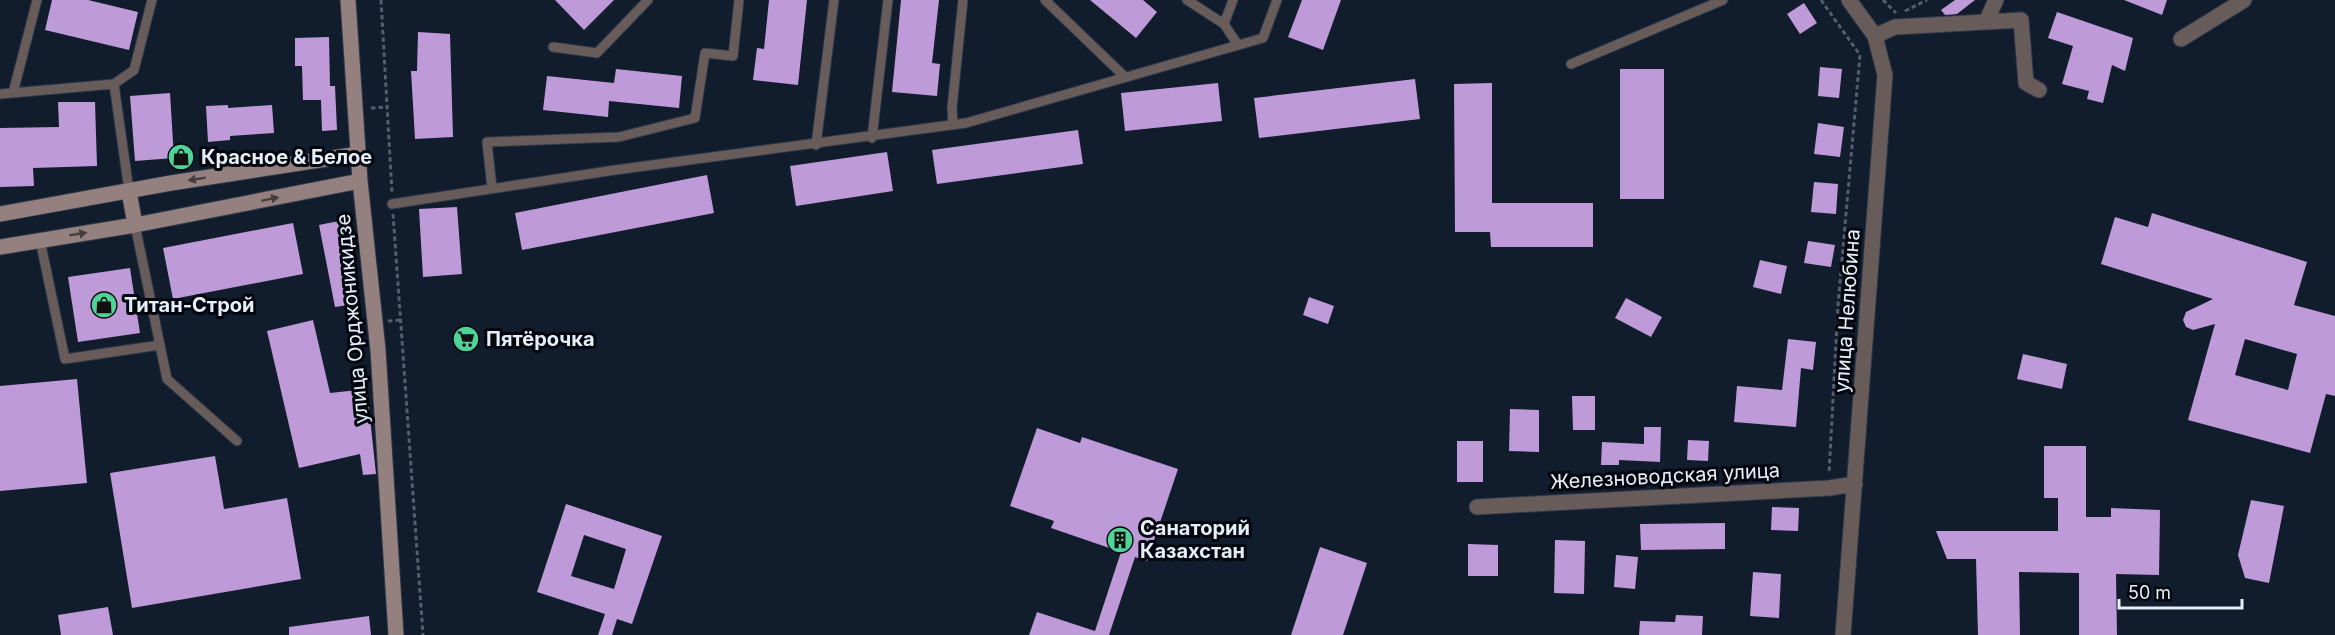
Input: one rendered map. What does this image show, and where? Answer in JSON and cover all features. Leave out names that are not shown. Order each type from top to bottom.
[{"type":"street","name":"улица Орджоникидзе","points":[[348,0],[360,181],[378,350],[396,635]]},
{"type":"street","name":"улица Нелюбина","points":[[1843,635],[1885,75],[1875,36],[1849,0]]},
{"type":"street","points":[[1986,22],[1996,0]]},
{"type":"street","points":[[2181,39],[2244,0]]},
{"type":"street","points":[[1875,36],[1895,27],[2021,20],[2026,83],[2039,90]]},
{"type":"street","points":[[0,214],[359,154]]},
{"type":"street","points":[[0,247],[135,225],[360,181]]},
{"type":"street","points":[[129,191],[135,225]]},
{"type":"street","name":"Железноводская улица","points":[[1478,507],[1829,488],[1855,484]]},
{"type":"lane","points":[[13,93],[38,0]]},
{"type":"lane","points":[[0,94],[114,84],[134,70],[152,0]]},
{"type":"lane","points":[[553,47],[597,52],[648,0]]},
{"type":"lane","points":[[492,188],[487,142],[619,137],[695,118],[705,53],[733,56],[739,0]]},
{"type":"lane","points":[[816,145],[834,0]]},
{"type":"lane","points":[[872,138],[888,0]]},
{"type":"lane","points":[[953,125],[952,108],[963,0]]},
{"type":"lane","points":[[1045,0],[1125,77]]},
{"type":"lane","points":[[1187,0],[1224,24],[1238,45]]},
{"type":"lane","points":[[1224,24],[1233,0]]},
{"type":"lane","points":[[392,204],[492,188],[872,138],[953,125],[1263,38],[1277,0]]},
{"type":"lane","points":[[1571,64],[1723,0]]},
{"type":"lane","points":[[114,84],[129,191]]},
{"type":"lane","points":[[135,225],[167,379],[237,441]]},
{"type":"lane","points":[[40,240],[65,359],[160,345]]},
{"type":"path","points":[[381,0],[392,204],[423,635]]},
{"type":"path","points":[[1821,0],[1860,54],[1838,305],[1828,454],[1829,488]]},
{"type":"path","points":[[1883,0],[1898,14],[1927,0]]},
{"type":"building","points":[[52,0],[88,0],[138,12],[129,50],[45,30]]},
{"type":"building","points":[[555,0],[614,0],[584,30]]},
{"type":"building","points":[[769,0],[807,0],[798,85],[753,80],[757,48],[764,49]]},
{"type":"building","points":[[901,0],[939,0],[932,63],[940,64],[937,96],[892,92]]},
{"type":"building","points":[[1090,0],[1143,0],[1157,12],[1136,38]]},
{"type":"building","points":[[1302,0],[1341,0],[1323,50],[1288,37]]},
{"type":"building","points":[[1955,0],[1975,0],[1957,14],[1945,15],[1941,10]]},
{"type":"building","points":[[2124,0],[2167,0],[2162,15]]},
{"type":"building","points":[[1804,3],[1817,23],[1800,34],[1787,14]]},
{"type":"building","points":[[2057,12],[2133,38],[2125,71],[2112,65],[2103,103],[2087,99],[2089,91],[2062,84],[2073,46],[2048,38]]},
{"type":"building","points":[[418,32],[450,34],[453,137],[415,139],[411,71],[417,71]]},
{"type":"building","points":[[329,37],[330,86],[335,86],[337,130],[322,131],[321,100],[303,100],[302,66],[295,66],[295,38]]},
{"type":"building","points":[[1820,67],[1842,69],[1839,98],[1818,96]]},
{"type":"building","points":[[616,69],[682,76],[679,108],[609,101],[608,117],[543,110],[547,76],[614,83]]},
{"type":"building","points":[[1620,69],[1664,69],[1664,199],[1620,199]]},
{"type":"building","points":[[1415,79],[1420,119],[1259,138],[1254,98]]},
{"type":"building","points":[[1218,83],[1222,121],[1125,131],[1121,93]]},
{"type":"building","points":[[1492,83],[1492,203],[1593,203],[1593,247],[1491,247],[1490,232],[1455,232],[1454,84]]},
{"type":"building","points":[[170,93],[174,158],[135,161],[130,96]]},
{"type":"building","points":[[58,102],[95,102],[97,166],[33,168],[34,186],[0,187],[0,128],[59,127]]},
{"type":"building","points":[[228,105],[228,108],[272,105],[274,133],[230,136],[230,140],[208,142],[206,106]]},
{"type":"building","points":[[1818,123],[1844,127],[1840,157],[1814,154]]},
{"type":"building","points":[[1078,130],[1083,164],[937,184],[932,150]]},
{"type":"building","points":[[887,152],[893,191],[796,206],[790,166]]},
{"type":"building","points":[[707,175],[714,213],[522,250],[515,213]]},
{"type":"building","points":[[1814,182],[1838,184],[1836,214],[1811,212]]},
{"type":"building","points":[[457,207],[462,274],[423,277],[419,209]]},
{"type":"building","points":[[2152,213],[2307,262],[2294,305],[2335,316],[2335,396],[2326,394],[2310,453],[2188,420],[2215,324],[2193,330],[2186,327],[2183,320],[2186,312],[2213,299],[2101,264],[2115,217],[2148,227]],"holes":[[[2245,339],[2297,354],[2288,390],[2235,375]]]},
{"type":"building","points":[[339,221],[355,304],[335,307],[319,225]]},
{"type":"building","points":[[293,223],[303,274],[173,299],[163,248]]},
{"type":"building","points":[[1808,241],[1835,245],[1831,267],[1804,263]]},
{"type":"building","points":[[1760,260],[1787,266],[1781,294],[1753,287]]},
{"type":"building","name":"Титан-Строй","points":[[130,268],[140,333],[78,342],[68,277]]},
{"type":"building","points":[[1309,297],[1334,306],[1328,324],[1303,315]]},
{"type":"building","points":[[1626,298],[1662,317],[1651,337],[1615,318]]},
{"type":"building","points":[[313,320],[330,393],[367,389],[376,474],[363,475],[360,454],[299,468],[267,331]]},
{"type":"building","points":[[1788,339],[1816,342],[1813,370],[1801,368],[1796,427],[1734,422],[1737,386],[1782,390]]},
{"type":"building","points":[[2023,354],[2067,364],[2062,389],[2017,379]]},
{"type":"building","points":[[77,379],[87,483],[0,491],[0,386]]},
{"type":"building","points":[[1572,396],[1595,396],[1595,430],[1573,430]]},
{"type":"building","points":[[1510,409],[1539,410],[1539,452],[1509,451]]},
{"type":"building","points":[[1644,427],[1661,427],[1660,462],[1619,460],[1619,465],[1601,465],[1602,442],[1644,444]]},
{"type":"building","name":"Санаторий Казахстан","points":[[1037,428],[1080,443],[1082,437],[1178,469],[1147,561],[1135,557],[1109,635],[1029,635],[1037,612],[1095,631],[1121,552],[1051,528],[1054,521],[1010,506]]},
{"type":"building","points":[[1688,440],[1709,441],[1708,461],[1687,460]]},
{"type":"building","points":[[1457,441],[1483,441],[1483,482],[1457,482]]},
{"type":"building","points":[[2044,446],[2086,446],[2086,517],[2111,517],[2111,508],[2160,510],[2159,575],[2116,574],[2117,635],[2079,635],[2079,573],[2019,572],[2020,635],[1978,635],[1976,559],[1947,559],[1936,531],[2058,531],[2058,498],[2044,498]]},
{"type":"building","points":[[215,456],[224,509],[287,498],[301,579],[132,608],[110,473]]},
{"type":"building","points":[[2251,500],[2284,506],[2269,583],[2245,578],[2238,555]]},
{"type":"building","points":[[566,504],[662,536],[632,624],[617,619],[612,635],[598,635],[605,614],[537,592]],"holes":[[[584,535],[626,549],[614,589],[571,576]]]},
{"type":"building","points":[[1772,507],[1799,508],[1798,531],[1771,530]]},
{"type":"building","points":[[1725,523],[1725,549],[1641,550],[1640,524]]},
{"type":"building","points":[[1555,540],[1585,541],[1584,594],[1554,593]]},
{"type":"building","points":[[1468,544],[1498,545],[1498,576],[1468,576]]},
{"type":"building","points":[[1320,547],[1367,563],[1343,635],[1291,635]]},
{"type":"building","points":[[1616,555],[1638,557],[1635,589],[1614,587]]},
{"type":"building","points":[[1753,572],[1781,574],[1779,618],[1750,616]]},
{"type":"building","points":[[108,607],[113,635],[61,635],[58,615]]},
{"type":"building","points":[[1676,615],[1703,616],[1702,635],[1639,635],[1640,621],[1675,622]]},
{"type":"building","points":[[369,616],[371,635],[289,635],[289,627]]},
{"type":"place","name":"Красное & Белое","points":[[181,157]]},
{"type":"place","name":"Титан-Строй","points":[[104,305]]},
{"type":"place","name":"Пятёрочка","points":[[466,339]]},
{"type":"place","name":"Санаторий Казахстан","points":[[1120,540]]}]
